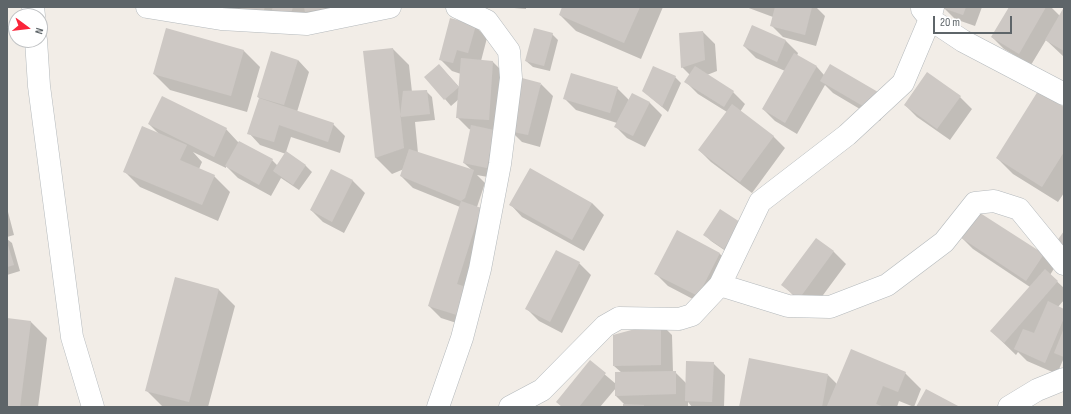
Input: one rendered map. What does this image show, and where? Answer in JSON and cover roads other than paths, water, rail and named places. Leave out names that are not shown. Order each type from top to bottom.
[{"type":"street","points":[[147,7],[221,20],[307,24],[390,7]]},
{"type":"street","points":[[438,407],[462,338],[480,269],[500,164],[511,78],[509,51],[488,20],[457,7]]},
{"type":"street","points":[[510,407],[542,390],[605,326],[619,318],[679,319],[692,315],[720,285],[760,202],[847,135],[903,83],[928,11],[963,41],[1064,94]]},
{"type":"street","points":[[37,48],[39,86],[72,337],[93,407]]},
{"type":"street","points":[[720,285],[788,306],[830,307],[886,285],[944,242],[975,202],[994,201],[1019,209],[1064,264]]},
{"type":"street","points":[[1009,407],[1037,390],[1064,379]]}]
